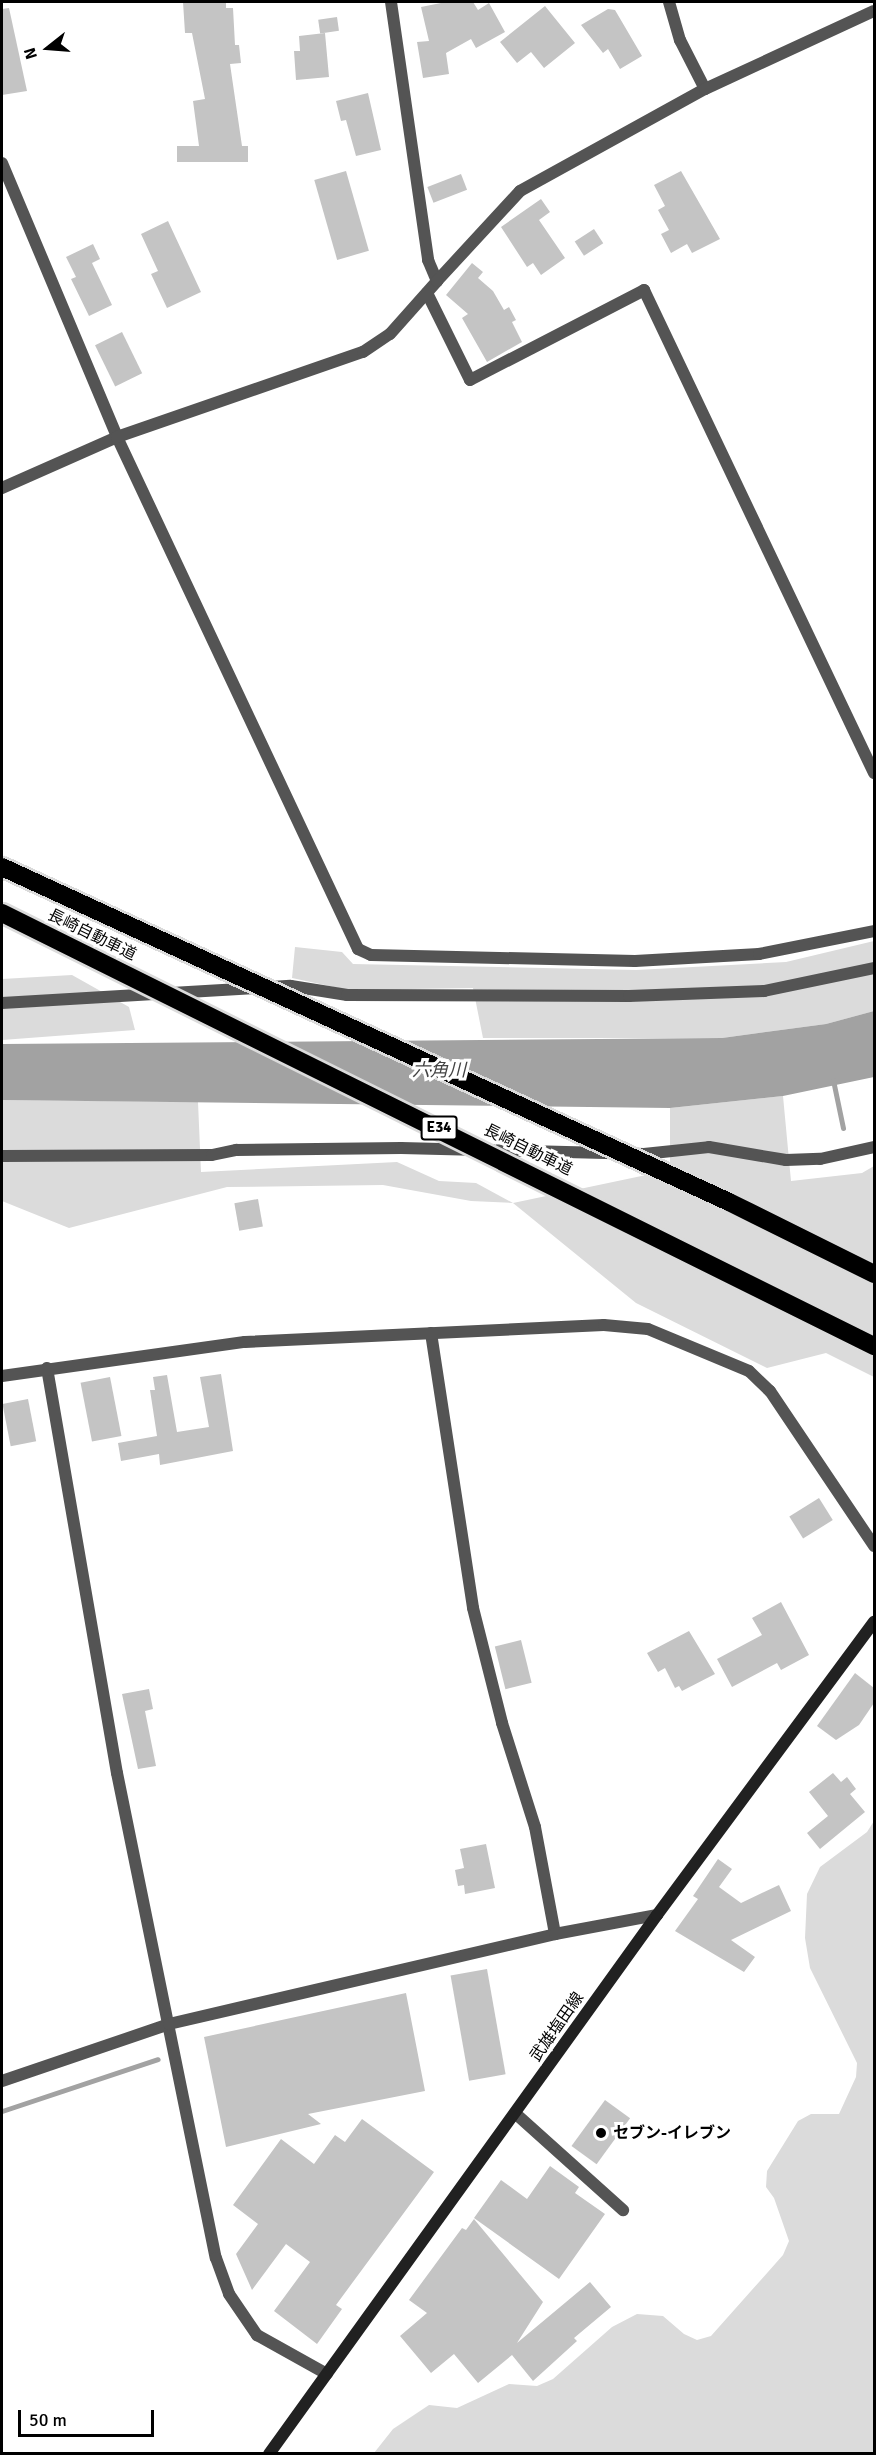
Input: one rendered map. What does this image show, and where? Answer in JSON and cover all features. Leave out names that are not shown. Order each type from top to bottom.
[{"type":"highway","name":"長崎自動車道","points":[[2,867],[729,1202],[874,1274]]},
{"type":"highway","name":"長崎自動車道","points":[[2,913],[874,1346]]},
{"type":"main road","name":"武雄塩田線","points":[[269,2454],[516,2114],[657,1915],[874,1622]]},
{"type":"street","points":[[391,2],[428,260],[437,281]]},
{"type":"street","points":[[669,2],[681,40],[705,89]]},
{"type":"street","points":[[2,488],[117,437],[363,352],[390,334],[520,191],[705,89],[874,11]]},
{"type":"street","points":[[2,163],[117,437],[358,949],[371,955],[635,961],[759,954],[874,931]]},
{"type":"street","points":[[427,293],[471,380],[644,290],[874,773]]},
{"type":"street","points":[[2,1003],[291,986],[347,995],[629,996],[741,992],[874,968]]},
{"type":"street","points":[[2,1156],[212,1155],[236,1150],[390,1148],[644,1154],[709,1147],[786,1160],[820,1159],[874,1147]]},
{"type":"street","points":[[2,1376],[244,1342],[604,1325],[648,1329],[749,1371],[770,1391],[874,1546]]},
{"type":"street","points":[[431,1333],[473,1608],[502,1723],[535,1827],[555,1934]]},
{"type":"street","points":[[47,1368],[117,1773],[216,2258],[229,2294],[257,2336],[327,2374]]},
{"type":"street","points":[[2,2081],[169,2024],[555,1934],[657,1915]]},
{"type":"street","points":[[516,2114],[623,2210]]},
{"type":"shaded area","points":[[874,941],[874,1011],[826,1024],[722,1038],[483,1038],[473,988],[348,990],[292,978],[295,947],[342,952],[353,964],[636,970],[786,962]]},
{"type":"shaded area","points":[[72,975],[129,1007],[135,1030],[2,1040],[2,979]]},
{"type":"shaded area","points":[[783,1096],[791,1181],[862,1173],[874,1166],[874,1377],[826,1353],[767,1368],[636,1303],[513,1203],[670,1170],[670,1108]]},
{"type":"shaded area","points":[[2,1100],[198,1102],[201,1172],[397,1162],[439,1181],[476,1183],[513,1203],[471,1201],[383,1185],[227,1187],[69,1228],[2,1201]]},
{"type":"shaded area","points":[[874,1821],[874,2453],[374,2453],[393,2429],[429,2405],[457,2408],[509,2384],[537,2386],[553,2379],[612,2327],[637,2314],[663,2316],[684,2334],[697,2340],[711,2336],[783,2255],[789,2241],[774,2198],[766,2187],[767,2171],[798,2121],[811,2114],[839,2114],[856,2077],[857,2063],[810,1968],[805,1938],[807,1894],[820,1867],[867,1832]]},
{"type":"water","name":"六角川","points":[[874,1011],[874,1077],[783,1096],[670,1108],[2,1100],[2,1044],[722,1038],[826,1024]]},
{"type":"building","points":[[183,2],[226,2],[226,8],[233,8],[235,45],[239,45],[241,63],[230,64],[242,146],[248,146],[248,162],[177,162],[177,146],[199,146],[193,101],[205,99],[192,33],[185,33]]},
{"type":"building","points":[[446,2],[473,2],[478,10],[489,3],[505,32],[476,48],[471,39],[446,53],[449,74],[423,78],[417,42],[429,41],[421,7]]},
{"type":"building","points":[[545,6],[575,43],[544,68],[531,52],[517,63],[500,42]]},
{"type":"building","points":[[9,8],[27,91],[2,95],[2,9]]},
{"type":"building","points":[[608,9],[615,10],[642,56],[620,69],[608,49],[603,53],[581,25]]},
{"type":"building","points":[[337,17],[339,31],[320,34],[318,20]]},
{"type":"building","points":[[325,33],[329,77],[296,80],[294,51],[300,51],[299,36]]},
{"type":"building","points":[[368,93],[381,150],[356,156],[346,120],[341,121],[336,101]]},
{"type":"building","points":[[346,171],[369,251],[337,260],[314,180]]},
{"type":"building","points":[[681,171],[720,239],[692,253],[687,244],[671,253],[661,234],[669,230],[658,210],[665,206],[654,185]]},
{"type":"building","points":[[461,174],[467,190],[433,203],[427,187]]},
{"type":"building","points":[[541,199],[550,212],[539,220],[565,258],[541,275],[533,263],[527,267],[501,227]]},
{"type":"building","points":[[168,221],[201,292],[167,308],[151,274],[158,271],[141,234]]},
{"type":"building","points":[[594,229],[603,243],[584,256],[575,242]]},
{"type":"building","points":[[93,244],[100,259],[92,263],[112,305],[89,316],[71,279],[76,277],[66,257]]},
{"type":"building","points":[[472,263],[483,272],[478,278],[493,291],[504,310],[509,307],[516,320],[512,322],[522,342],[487,362],[462,318],[468,314],[446,295]]},
{"type":"building","points":[[122,332],[142,373],[115,386],[95,345]]},
{"type":"building","points":[[258,1199],[263,1227],[239,1231],[234,1203]]},
{"type":"building","points":[[221,1374],[233,1451],[160,1465],[159,1454],[121,1461],[118,1443],[157,1436],[150,1390],[155,1390],[153,1377],[167,1375],[177,1432],[209,1427],[200,1377]]},
{"type":"building","points":[[110,1377],[121,1436],[92,1442],[81,1383]]},
{"type":"building","points":[[28,1399],[36,1441],[11,1446],[2,1404]]},
{"type":"building","points":[[819,1498],[833,1520],[803,1539],[789,1517]]},
{"type":"building","points":[[781,1602],[809,1655],[781,1670],[777,1663],[732,1687],[717,1659],[762,1635],[752,1618]]},
{"type":"building","points":[[689,1631],[715,1674],[682,1691],[679,1686],[675,1688],[665,1668],[658,1672],[647,1653]]},
{"type":"building","points":[[521,1640],[532,1683],[505,1689],[495,1647]]},
{"type":"building","points":[[855,1673],[874,1688],[874,1703],[859,1725],[836,1740],[817,1726]]},
{"type":"building","points":[[149,1689],[153,1709],[145,1711],[156,1766],[138,1769],[122,1694]]},
{"type":"building","points":[[833,1773],[841,1782],[847,1777],[856,1789],[850,1794],[865,1812],[820,1849],[807,1833],[828,1816],[809,1792]]},
{"type":"building","points":[[486,1844],[495,1888],[465,1894],[464,1885],[458,1886],[455,1870],[464,1868],[460,1849]]},
{"type":"building","points":[[718,1859],[732,1869],[719,1887],[741,1903],[779,1885],[791,1911],[731,1940],[755,1957],[744,1972],[675,1931],[698,1899],[693,1896]]},
{"type":"building","points":[[487,1969],[506,2074],[469,2081],[451,1975]]},
{"type":"building","points":[[406,1993],[425,2091],[308,2114],[321,2124],[226,2147],[204,2037]]},
{"type":"building","name":"セブン-イレブン","points":[[605,2100],[630,2118],[597,2164],[571,2146]]},
{"type":"building","points":[[362,2119],[434,2172],[336,2305],[342,2309],[317,2344],[274,2311],[310,2262],[286,2244],[252,2290],[236,2254],[258,2224],[233,2205],[281,2139],[314,2164],[335,2135],[345,2142]]},
{"type":"building","points":[[550,2166],[579,2187],[575,2193],[605,2214],[559,2279],[474,2218],[501,2180],[527,2199]]},
{"type":"building","points":[[474,2219],[543,2302],[517,2343],[590,2282],[611,2307],[574,2338],[577,2341],[533,2381],[512,2355],[478,2383],[454,2354],[431,2373],[400,2336],[427,2313],[409,2300],[462,2228],[466,2230]]},
{"type":"waterway","points":[[833,1080],[843,1128]]},
{"type":"waterway","points":[[2,2111],[158,2059]]},
{"type":"place","name":"セブン-イレブン","points":[[601,2133]]}]
